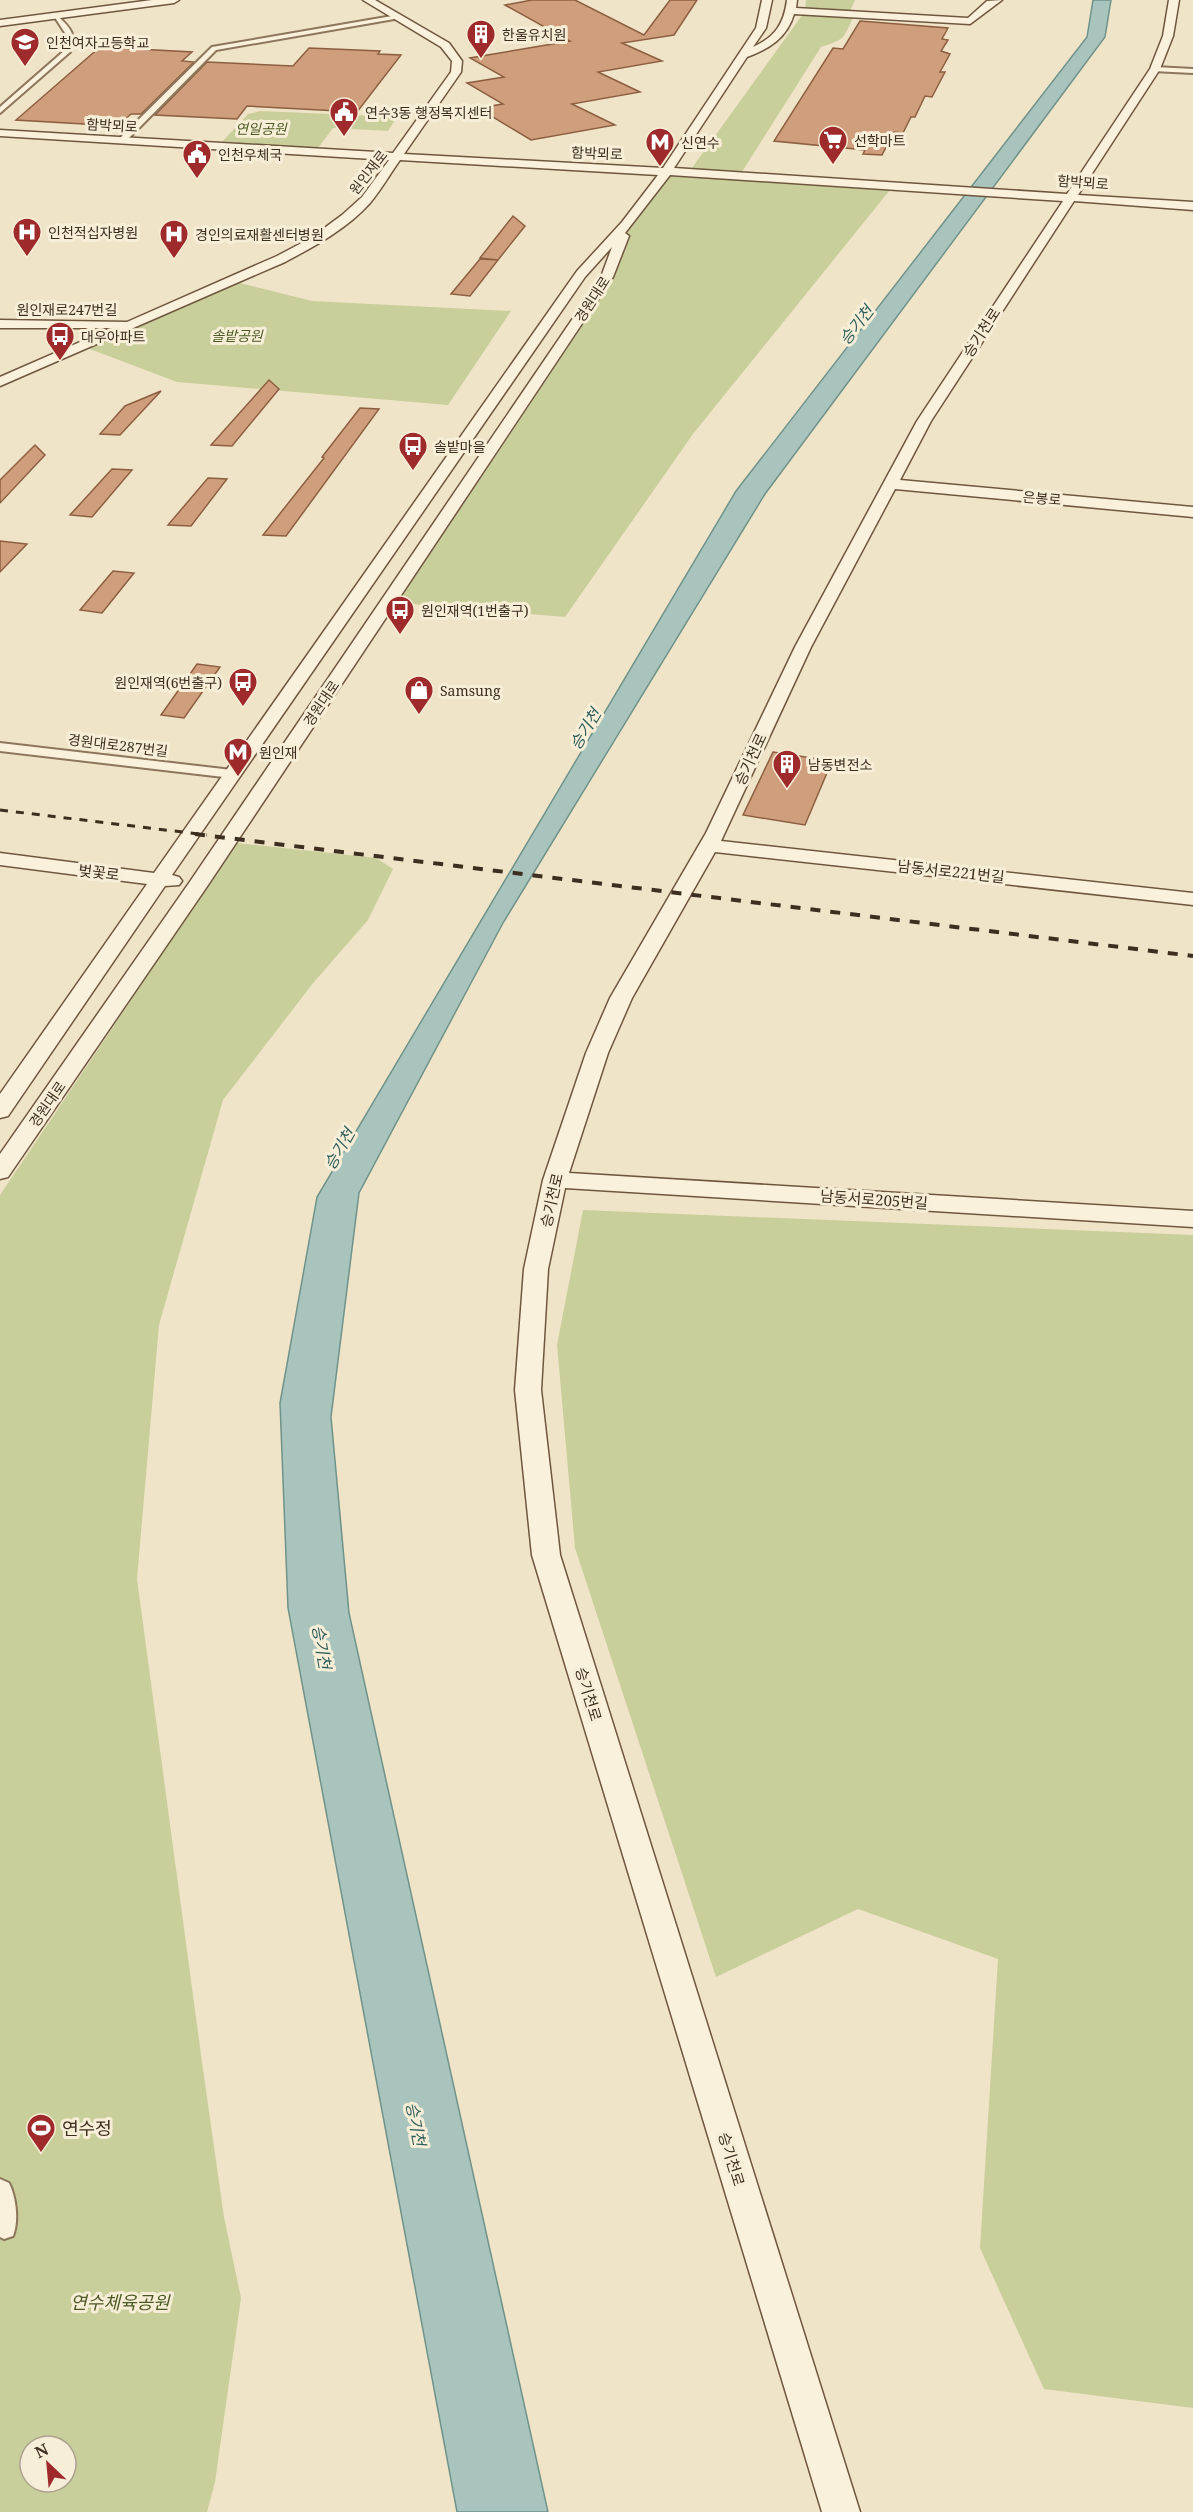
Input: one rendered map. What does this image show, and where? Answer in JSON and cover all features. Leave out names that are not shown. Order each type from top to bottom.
[{"type":"main road","points":[[0,21],[141,0]]},
{"type":"main road","points":[[0,21],[56,17],[174,0]]},
{"type":"main road","name":"원인재로","points":[[0,382],[280,259],[324,236],[349,218],[366,200],[389,165],[398,157],[456,72],[457,61],[445,45],[368,0]]},
{"type":"main road","name":"경원대로","points":[[0,1111],[581,274],[627,225],[667,171],[761,28],[767,0]]},
{"type":"main road","points":[[738,42],[744,55],[772,43],[786,24],[791,5],[970,21],[990,3],[997,0]]},
{"type":"main road","name":"승기천로","points":[[841,2512],[546,1555],[528,1390],[536,1269],[555,1179],[597,1053],[621,998],[708,845],[803,647],[930,411],[1061,196],[1155,69],[1166,48],[1173,17],[1174,0]]},
{"type":"main road","name":"함박뫼로","points":[[0,134],[667,171],[1193,206]]},
{"type":"main road","name":"경원대로","points":[[0,1171],[198,885],[607,277],[627,225]]},
{"type":"main road","name":"원인재로247번길","points":[[0,324],[134,324]]},
{"type":"main road","name":"은봉로","points":[[890,484],[1193,512]]},
{"type":"main road","name":"남동서로221번길","points":[[708,845],[1096,886],[1193,899]]},
{"type":"main road","name":"벚꽃로","points":[[0,859],[198,885]]},
{"type":"main road","name":"남동서로205번길","points":[[555,1179],[1193,1219]]},
{"type":"street","points":[[0,111],[67,52],[72,40],[69,29],[56,17]]},
{"type":"street","points":[[122,140],[214,48],[398,17]]},
{"type":"street","points":[[1155,69],[1193,71]]},
{"type":"street","name":"경원대로287번길","points":[[0,747],[232,774]]},
{"type":"street","points":[[1,2191],[4,2228]]},
{"type":"green space","points":[[806,0],[855,0],[849,13],[855,14],[846,33],[836,42],[821,47],[740,175],[689,172],[805,11]]},
{"type":"green space","name":"연일공원","points":[[261,111],[397,117],[388,131],[333,128],[318,148],[221,143],[248,114]]},
{"type":"green space","points":[[667,171],[894,185],[693,434],[565,617],[389,602],[607,277],[626,225]]},
{"type":"green space","name":"솔밭공원","points":[[232,281],[312,301],[511,311],[448,405],[177,382],[82,346]]},
{"type":"green space","name":"연수체육공원","points":[[237,843],[376,858],[393,869],[368,920],[314,982],[223,1100],[159,1325],[137,1579],[224,2217],[241,2298],[215,2482],[207,2512],[0,2512],[0,1195]]},
{"type":"green space","points":[[583,1210],[1193,1235],[1193,2408],[1044,2389],[980,2248],[998,1959],[858,1909],[716,1977],[575,1548],[557,1345]]},
{"type":"water","name":"승기천","points":[[1093,0],[1111,0],[1105,37],[765,494],[503,923],[359,1193],[331,1417],[349,1613],[548,2512],[457,2512],[288,1608],[280,1403],[317,1197],[736,491],[1087,37]]},
{"type":"building","points":[[532,0],[575,0],[644,35],[670,0],[697,0],[674,35],[622,43],[662,61],[598,72],[640,92],[572,104],[615,125],[531,140],[478,108],[503,104],[467,83],[504,77],[470,58],[570,41],[505,5]]},
{"type":"building","points":[[860,21],[948,28],[942,39],[948,40],[941,51],[950,54],[940,72],[945,72],[932,97],[925,96],[915,117],[911,117],[903,133],[894,132],[882,155],[863,154],[865,150],[774,141],[833,48],[843,49]]},
{"type":"building","points":[[100,47],[192,52],[182,61],[194,62],[141,114],[131,114],[118,126],[16,120]]},
{"type":"building","points":[[309,48],[380,51],[378,54],[401,55],[357,112],[247,106],[237,119],[155,115],[207,62],[293,66]]},
{"type":"building","points":[[513,216],[525,226],[498,260],[480,258]]},
{"type":"building","points":[[480,259],[498,260],[470,296],[451,294]]},
{"type":"building","points":[[269,380],[279,389],[232,446],[211,445]]},
{"type":"building","points":[[161,391],[120,435],[100,434],[125,406]]},
{"type":"building","points":[[360,408],[379,409],[286,536],[263,535],[324,458],[322,457]]},
{"type":"building","points":[[35,445],[45,455],[0,503],[0,480]]},
{"type":"building","points":[[112,469],[132,470],[92,517],[70,515]]},
{"type":"building","points":[[208,478],[227,479],[191,526],[168,525]]},
{"type":"building","points":[[0,541],[27,544],[0,572]]},
{"type":"building","points":[[113,571],[134,573],[102,613],[80,610]]},
{"type":"building","points":[[197,664],[220,667],[184,718],[161,715]]},
{"type":"building","name":"남동변전소","points":[[773,752],[832,761],[805,825],[743,815]]},
{"type":"railway","points":[[0,810],[207,835]]},
{"type":"railway","points":[[195,834],[1193,956]]},
{"type":"place","name":"한울유치원","points":[[481,60]]},
{"type":"place","name":"인천여자고등학교","points":[[25,68]]},
{"type":"place","name":"연수3동 행정복지센터","points":[[344,138]]},
{"type":"place","name":"선학마트","points":[[833,166]]},
{"type":"place","name":"신연수","points":[[660,168]]},
{"type":"place","name":"인천우체국","points":[[197,180]]},
{"type":"place","name":"인천적십자병원","points":[[27,258]]},
{"type":"place","name":"경인의료재활센터병원","points":[[174,260]]},
{"type":"place","name":"대우아파트","points":[[60,362]]},
{"type":"place","name":"솔밭마을","points":[[413,472]]},
{"type":"place","name":"원인재역(1번출구)","points":[[400,636]]},
{"type":"place","name":"원인재역(6번출구)","points":[[243,708]]},
{"type":"place","name":"Samsung","points":[[419,716]]},
{"type":"place","name":"원인재","points":[[238,778]]},
{"type":"place","name":"남동변전소","points":[[787,790]]},
{"type":"place","name":"연수정","points":[[41,2154]]}]
